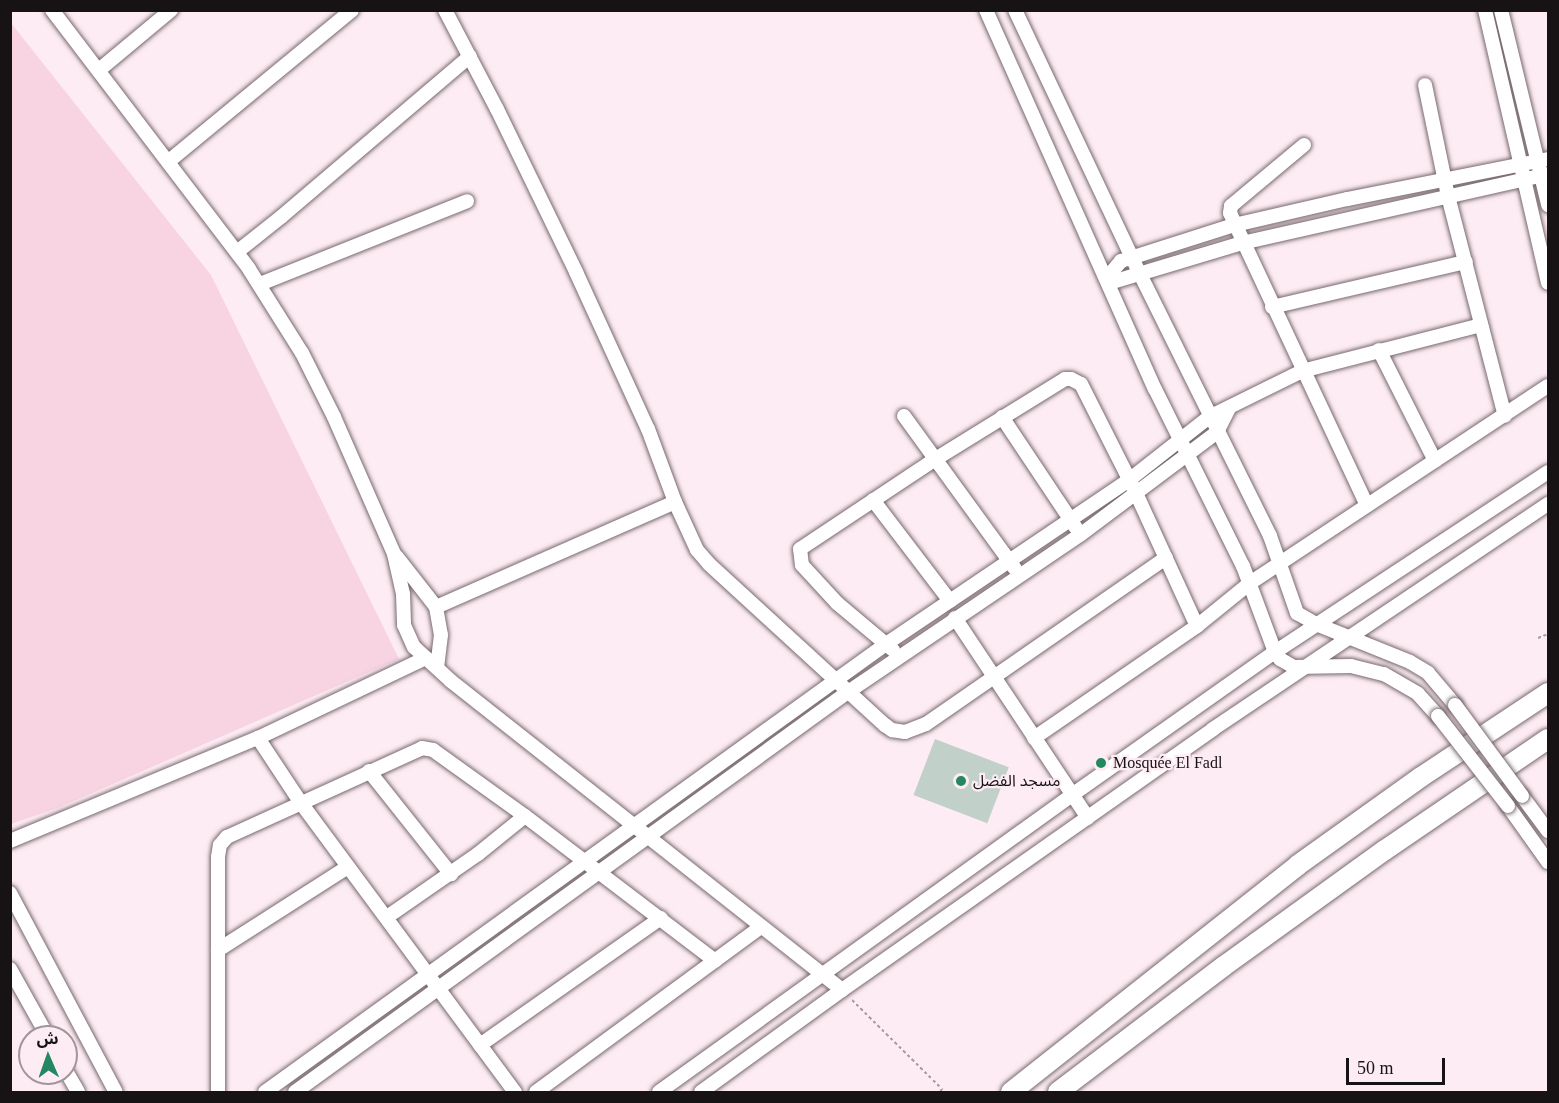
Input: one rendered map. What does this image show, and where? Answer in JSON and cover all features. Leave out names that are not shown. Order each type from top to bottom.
[{"type":"highway","points":[[1011,1092],[1298,865],[1421,777],[1548,693]]},
{"type":"highway","points":[[1058,1092],[1328,891],[1548,739]]},
{"type":"street","points":[[52,10],[169,161],[260,284],[318,383],[394,554],[402,587],[406,633],[414,647],[646,837],[842,990]]},
{"type":"street","points":[[99,70],[171,10]]},
{"type":"street","points":[[169,161],[352,10]]},
{"type":"street","points":[[445,10],[576,272],[648,429],[675,502],[694,545],[709,564],[892,730],[905,732],[926,724],[1166,558]]},
{"type":"street","points":[[986,10],[1155,389],[1250,583],[1275,652],[1286,664],[1302,667],[1351,666],[1384,675],[1418,694],[1438,716],[1508,806],[1548,862]]},
{"type":"street","points":[[1015,10],[1280,562],[1297,613],[1316,624],[1351,636],[1410,662],[1428,673],[1455,705],[1548,831]]},
{"type":"street","points":[[1485,10],[1548,283]]},
{"type":"street","points":[[1501,10],[1544,160],[1548,205]]},
{"type":"street","points":[[237,252],[470,56]]},
{"type":"street","points":[[1425,85],[1448,196],[1504,416]]},
{"type":"street","points":[[1304,145],[1231,206],[1230,213],[1302,371],[1367,505]]},
{"type":"street","points":[[1109,283],[1110,274],[1115,266],[1132,256],[1234,225],[1347,199],[1544,160]]},
{"type":"street","points":[[1109,283],[1139,272],[1242,243],[1545,175]]},
{"type":"street","points":[[260,284],[467,201]]},
{"type":"street","points":[[1272,307],[1466,262]]},
{"type":"street","points":[[265,1092],[586,861],[632,825],[886,645],[1010,563],[1129,480],[1209,417],[1302,371],[1481,325]]},
{"type":"street","points":[[1379,350],[1435,461]]},
{"type":"street","points":[[899,656],[837,603],[802,565],[799,558],[804,545],[1058,381],[1065,379],[1081,384],[1136,493],[1197,626]]},
{"type":"street","points":[[1034,738],[1197,626],[1280,562],[1548,386]]},
{"type":"street","points":[[295,1092],[848,692],[1080,535],[1188,456],[1217,432],[1229,408]]},
{"type":"street","points":[[904,416],[1020,576]]},
{"type":"street","points":[[1002,417],[1080,535]]},
{"type":"street","points":[[659,1092],[1275,652],[1548,472]]},
{"type":"street","points":[[873,500],[950,601]]},
{"type":"street","points":[[436,607],[675,502]]},
{"type":"street","points":[[701,1092],[842,990],[1302,667],[1548,504]]},
{"type":"street","points":[[10,841],[432,663],[441,635],[436,607],[394,554]]},
{"type":"street","points":[[955,618],[1088,818]]},
{"type":"street","points":[[258,738],[301,803],[515,1092]]},
{"type":"street","points":[[218,1092],[218,856],[220,845],[227,837],[418,750],[429,748],[525,816],[715,961]]},
{"type":"street","points":[[369,771],[452,874]]},
{"type":"street","points":[[387,917],[452,874],[525,816]]},
{"type":"street","points":[[218,950],[348,867]]},
{"type":"street","points":[[10,893],[116,1092]]},
{"type":"street","points":[[480,1045],[661,918]]},
{"type":"street","points":[[536,1092],[761,927]]},
{"type":"street","points":[[10,969],[41,1025]]},
{"type":"street","points":[[344,1037],[355,1049]]},
{"type":"path","points":[[1538,638],[1548,634]]},
{"type":"path","points":[[842,990],[942,1089],[940,1092]]},
{"type":"shaded area","points":[[11,23],[211,275],[399,659],[58,808],[11,824]]},
{"type":"building","name":"مسجد الفضل","points":[[935,739],[1009,767],[987,823],[913,795]]},
{"type":"place","name":"Mosquée El Fadl","points":[[1101,763]]},
{"type":"place","name":"مسجد الفضل","points":[[961,781]]}]
